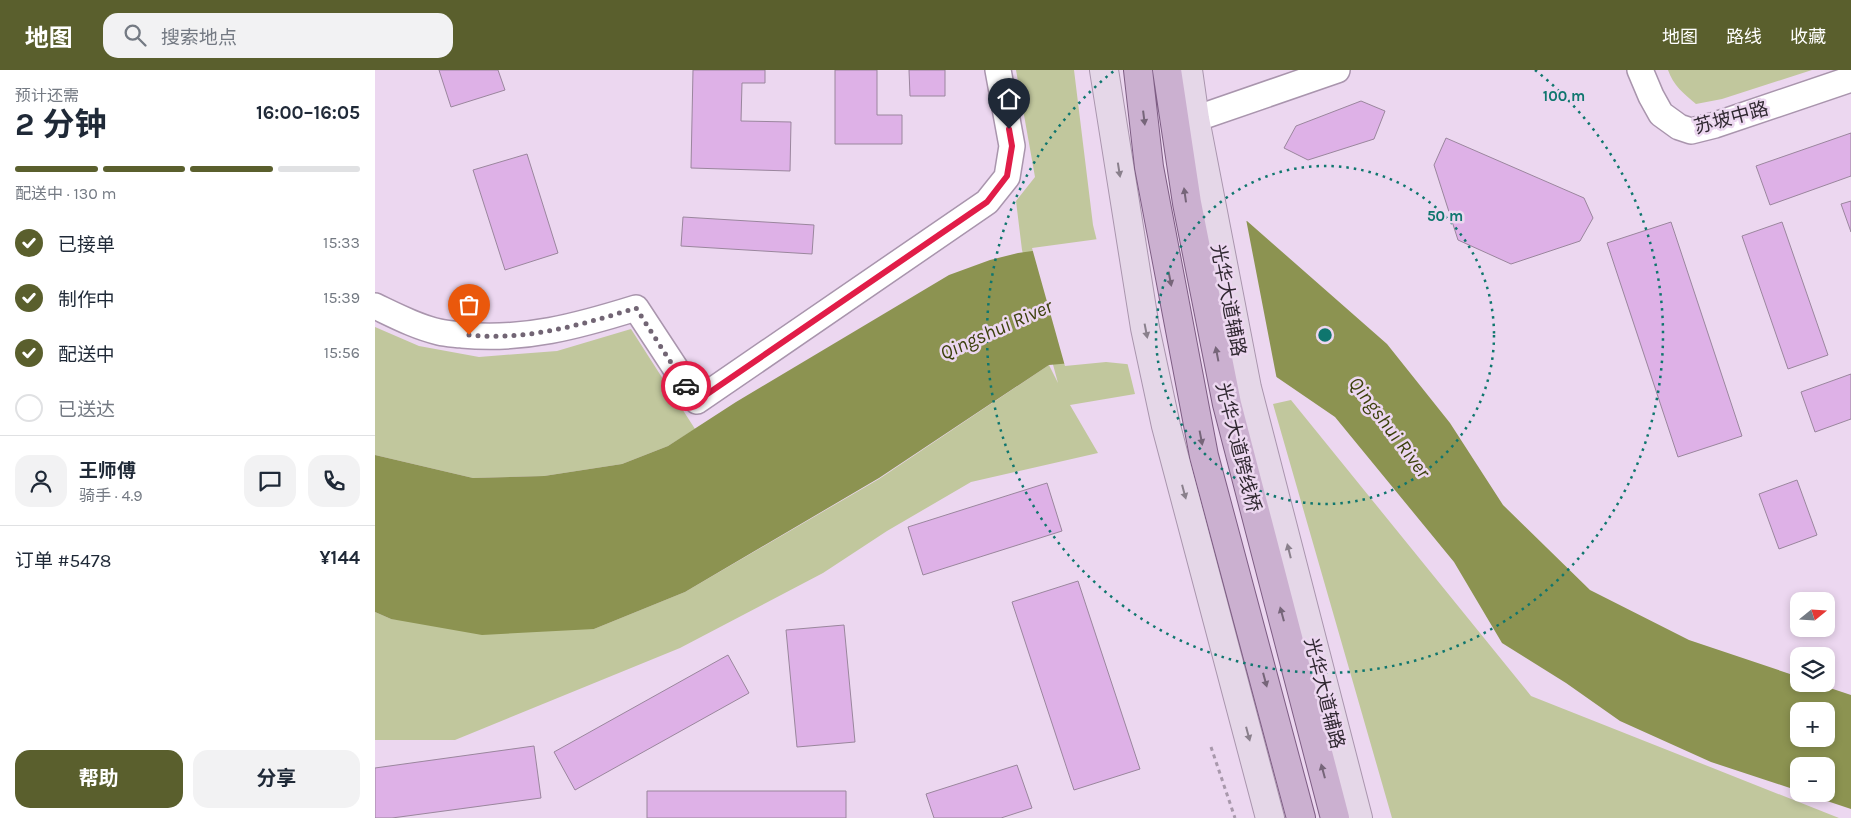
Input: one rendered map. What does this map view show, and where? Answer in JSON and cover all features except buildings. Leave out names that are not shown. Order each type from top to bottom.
[{"type":"main road","name":"光华大道跨线桥","points":[[1138,70],[1149,167],[1204,456],[1301,818]]},
{"type":"main road","name":"光华大道跨线桥","points":[[1167,70],[1187,203],[1227,404],[1335,818]]},
{"type":"street","points":[[375,306],[439,332],[483,337],[529,335],[579,326],[636,308],[697,401],[987,202],[1007,176],[1012,146],[998,70]]},
{"type":"street","points":[[1104,70],[1129,232],[1166,426],[1270,818]]},
{"type":"street","name":"光华大道辅路","points":[[1188,70],[1195,119],[1247,388],[1357,818]]},
{"type":"street","points":[[1195,119],[1337,70]]},
{"type":"street","name":"苏坡中路","points":[[1640,70],[1661,114],[1679,127],[1691,131],[1851,80]]},
{"type":"path","points":[[1211,747],[1235,818]]},
{"type":"shaded area","points":[[1016,70],[1074,70],[1093,225],[1135,394],[1070,405],[1098,453],[971,482],[887,531],[823,573],[680,648],[455,740],[375,740],[375,612],[391,619],[594,629],[685,592],[879,479],[1049,365],[1058,383],[1022,250],[1016,201],[1035,177]]},
{"type":"shaded area","points":[[1668,70],[1812,70],[1722,99],[1696,104],[1676,85]]},
{"type":"shaded area","points":[[375,327],[419,346],[479,357],[557,351],[631,329],[695,429],[668,446],[622,464],[544,476],[473,478],[375,455]]},
{"type":"shaded area","points":[[1291,400],[1531,696],[1790,799],[1790,802],[1799,802],[1839,818],[1392,818],[1273,404]]},
{"type":"water","name":"Qingshui River","points":[[1247,221],[1387,344],[1450,423],[1503,505],[1590,590],[1689,640],[1790,674],[1790,692],[1835,692],[1835,690],[1851,695],[1851,809],[1830,802],[1835,802],[1835,757],[1790,757],[1790,788],[1711,762],[1620,721],[1566,683],[1502,643],[1454,562],[1335,417],[1275,376],[1106,360],[1049,365],[879,478],[685,592],[594,629],[482,635],[391,619],[375,612],[375,455],[473,478],[544,476],[622,464],[668,446],[736,402],[949,275],[990,260],[1018,253]]},
{"type":"pier","points":[[1246,219],[1277,380],[1106,362],[1065,366],[1032,248]]},
{"type":"way so far","points":[[469,335],[483,337],[529,335],[579,326],[636,308],[686,386]]},
{"type":"route","points":[[686,386],[697,401],[987,202],[1007,176],[1012,146],[1009,129]]}]
